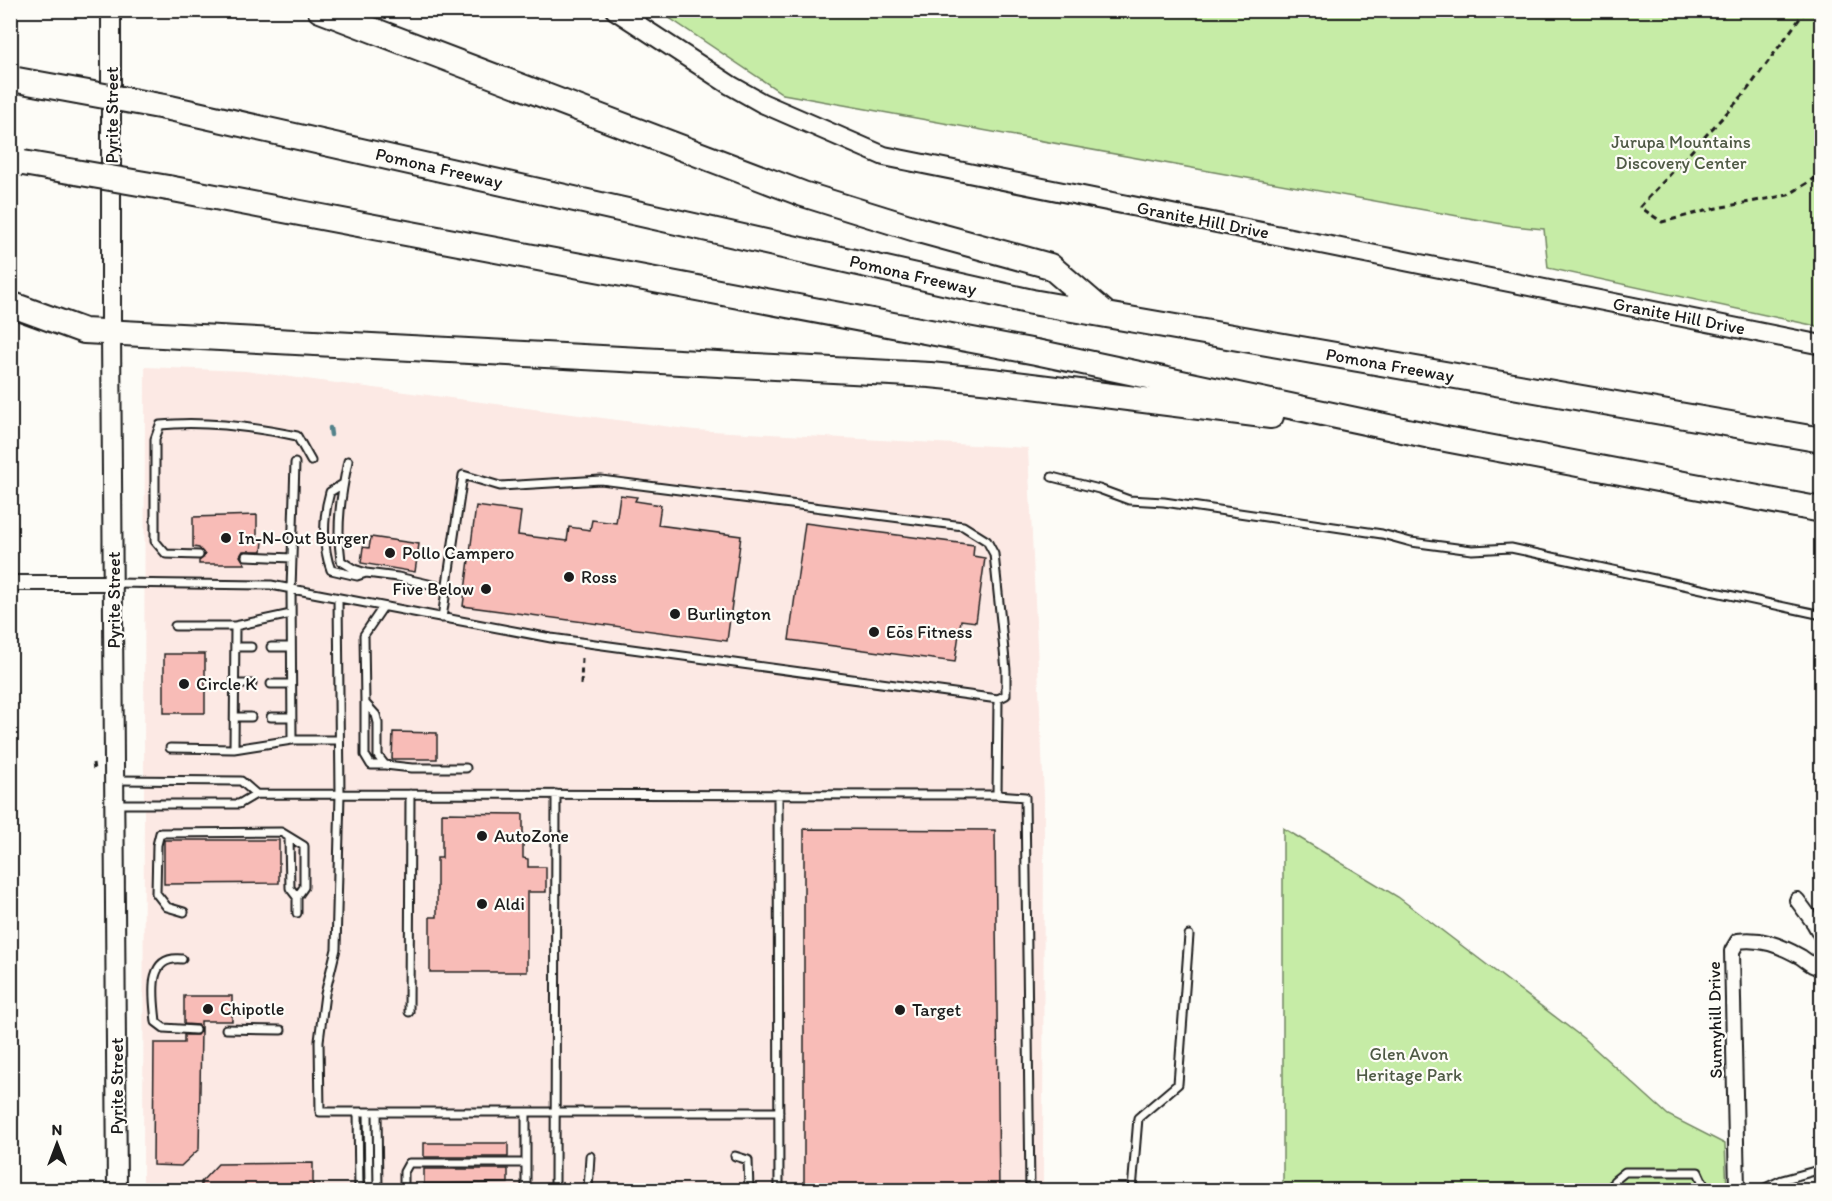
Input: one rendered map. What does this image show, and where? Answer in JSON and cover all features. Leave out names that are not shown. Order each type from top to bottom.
[{"type":"highway","points":[[320,10],[803,194],[922,231],[1050,266],[1109,316]]},
{"type":"highway","name":"Pomona Freeway","points":[[14,79],[170,108],[1021,299],[1821,440]]},
{"type":"highway","points":[[17,161],[1036,352],[1440,438],[1821,510]]},
{"type":"highway","points":[[10,304],[84,331],[930,375],[1440,438]]},
{"type":"street","name":"Pyrite Street","points":[[111,10],[117,1191]]},
{"type":"street","name":"Granite Hill Drive","points":[[615,10],[730,85],[762,103],[884,156],[1821,345]]},
{"type":"street","points":[[10,583],[114,583]]},
{"type":"street","points":[[1797,900],[1821,937]]},
{"type":"street","name":"Sunnyhill Drive","points":[[1737,1191],[1732,951],[1738,941],[1752,939],[1769,942],[1821,968]]},
{"type":"lane","points":[[199,555],[166,554],[155,541],[155,439],[160,425],[177,423],[238,427],[297,436],[311,461]]},
{"type":"lane","points":[[348,461],[338,524],[341,561],[366,573],[398,577],[446,588]]},
{"type":"lane","points":[[292,740],[291,589],[295,463]]},
{"type":"lane","points":[[114,583],[272,585],[383,607],[442,618],[551,638],[998,699],[1006,695],[1006,670],[994,554],[987,541],[963,526],[601,480],[500,486],[463,475],[442,618]]},
{"type":"lane","points":[[1052,477],[1099,489],[1129,500],[1175,504],[1472,550],[1511,548],[1821,615]]},
{"type":"lane","points":[[343,484],[330,492],[326,506],[327,558],[331,570],[357,576],[366,573]]},
{"type":"lane","points":[[246,556],[292,558]]},
{"type":"lane","points":[[338,598],[340,794],[336,949],[325,994],[320,1041],[320,1112],[779,1112]]},
{"type":"lane","points":[[383,607],[364,635],[365,755],[371,765],[466,768]]},
{"type":"lane","points":[[175,626],[235,626],[291,614]]},
{"type":"lane","points":[[234,749],[235,626]]},
{"type":"lane","points":[[235,647],[251,647]]},
{"type":"lane","points":[[271,647],[291,647]]},
{"type":"lane","points":[[235,684],[252,684]]},
{"type":"lane","points":[[272,684],[291,684]]},
{"type":"lane","points":[[997,795],[998,699]]},
{"type":"lane","points":[[365,703],[376,715],[378,756],[385,765]]},
{"type":"lane","points":[[235,717],[251,717]]},
{"type":"lane","points":[[272,717],[291,717]]},
{"type":"lane","points":[[170,748],[234,749],[292,740],[339,740]]},
{"type":"lane","points":[[116,780],[241,781],[256,794]]},
{"type":"lane","points":[[116,804],[239,804],[256,794],[778,794],[1025,797],[1030,1191]]},
{"type":"lane","points":[[408,1012],[410,794]]},
{"type":"lane","points":[[555,1191],[556,794]]},
{"type":"lane","points":[[778,794],[779,1191]]},
{"type":"lane","points":[[183,912],[167,906],[156,893],[157,845],[160,833],[281,832],[304,846],[304,887],[297,897],[297,913]]},
{"type":"lane","points":[[289,837],[290,888],[297,897]]},
{"type":"lane","points":[[1132,1191],[1138,1119],[1178,1084],[1189,935]]},
{"type":"lane","points":[[182,959],[171,958],[160,964],[154,976],[156,1022],[164,1028],[195,1030]]},
{"type":"lane","points":[[226,1029],[281,1030]]},
{"type":"lane","points":[[358,1112],[359,1191]]},
{"type":"lane","points":[[368,1112],[369,1191]]},
{"type":"lane","points":[[377,1112],[378,1191]]},
{"type":"lane","points":[[526,1113],[526,1191]]},
{"type":"lane","points":[[587,1190],[590,1156]]},
{"type":"lane","points":[[735,1156],[748,1161],[749,1191]]},
{"type":"lane","points":[[404,1191],[404,1172],[409,1163],[526,1163]]},
{"type":"lane","points":[[1761,1191],[1782,1180],[1821,1169]]},
{"type":"lane","points":[[1614,1191],[1614,1181],[1624,1172],[1698,1172],[1703,1183],[1703,1191]]},
{"type":"path","points":[[1806,10],[1745,93],[1640,207],[1662,222],[1717,208],[1788,195],[1821,174]]},
{"type":"path","points":[[581,686],[582,657]]},
{"type":"path","points":[[93,763],[94,770]]},
{"type":"shaded area","points":[[145,367],[245,371],[694,430],[1028,448],[1044,797],[1043,1190],[143,1190]]},
{"type":"green space","name":"Jurupa Mountains Discovery Center","points":[[659,11],[1821,11],[1821,327],[1548,268],[1544,229],[1513,226],[783,94]]},
{"type":"green space","name":"Glen Avon Heritage Park","points":[[1283,828],[1398,897],[1583,1038],[1668,1115],[1725,1144],[1727,1190],[1283,1190]]},
{"type":"building","points":[[620,495],[637,497],[635,501],[661,505],[658,525],[741,536],[727,641],[463,606],[476,506],[521,512],[518,535],[567,541],[569,527],[590,530],[592,520],[616,523]]},
{"type":"building","name":"In-N-Out Burger","points":[[257,515],[257,536],[263,541],[262,551],[243,551],[240,556],[245,564],[199,564],[205,555],[199,548],[193,547],[193,517]]},
{"type":"building","points":[[805,523],[974,545],[973,556],[985,558],[976,622],[961,620],[955,662],[789,640]]},
{"type":"building","points":[[371,537],[419,544],[415,572],[361,563],[363,547],[369,548]]},
{"type":"building","name":"Circle K","points":[[164,654],[205,654],[205,713],[164,713]]},
{"type":"building","points":[[393,732],[437,733],[437,759],[392,759]]},
{"type":"building","name":"Aldi","points":[[442,813],[523,814],[523,858],[528,859],[528,867],[546,867],[546,892],[527,892],[527,972],[430,972],[430,917],[437,917],[437,858],[442,858]]},
{"type":"building","name":"Target","points":[[804,829],[995,830],[999,1191],[804,1190]]},
{"type":"building","points":[[164,840],[279,840],[279,883],[164,884]]},
{"type":"building","name":"Chipotle","points":[[184,996],[232,996],[232,1021],[201,1021],[201,1030],[198,1025],[184,1024]]},
{"type":"building","points":[[201,1030],[199,1149],[181,1166],[153,1165],[154,1043],[184,1043],[184,1035],[197,1035]]},
{"type":"building","points":[[424,1143],[508,1143],[508,1157],[424,1157]]},
{"type":"building","points":[[313,1163],[313,1191],[201,1191],[201,1182],[218,1164]]},
{"type":"building","points":[[424,1169],[508,1169],[508,1183],[424,1184]]},
{"type":"waterway","points":[[330,428],[331,435]]},
{"type":"place","name":"In-N-Out Burger","points":[[226,538]]},
{"type":"place","name":"Pollo Campero","points":[[390,553]]},
{"type":"place","name":"Ross","points":[[569,577]]},
{"type":"place","name":"Five Below","points":[[486,589]]},
{"type":"place","name":"Burlington","points":[[675,614]]},
{"type":"place","name":"Eōs Fitness","points":[[874,632]]},
{"type":"place","name":"Circle K","points":[[184,684]]},
{"type":"place","name":"AutoZone","points":[[482,836]]},
{"type":"place","name":"Aldi","points":[[482,904]]},
{"type":"place","name":"Chipotle","points":[[208,1009]]},
{"type":"place","name":"Target","points":[[900,1010]]}]
